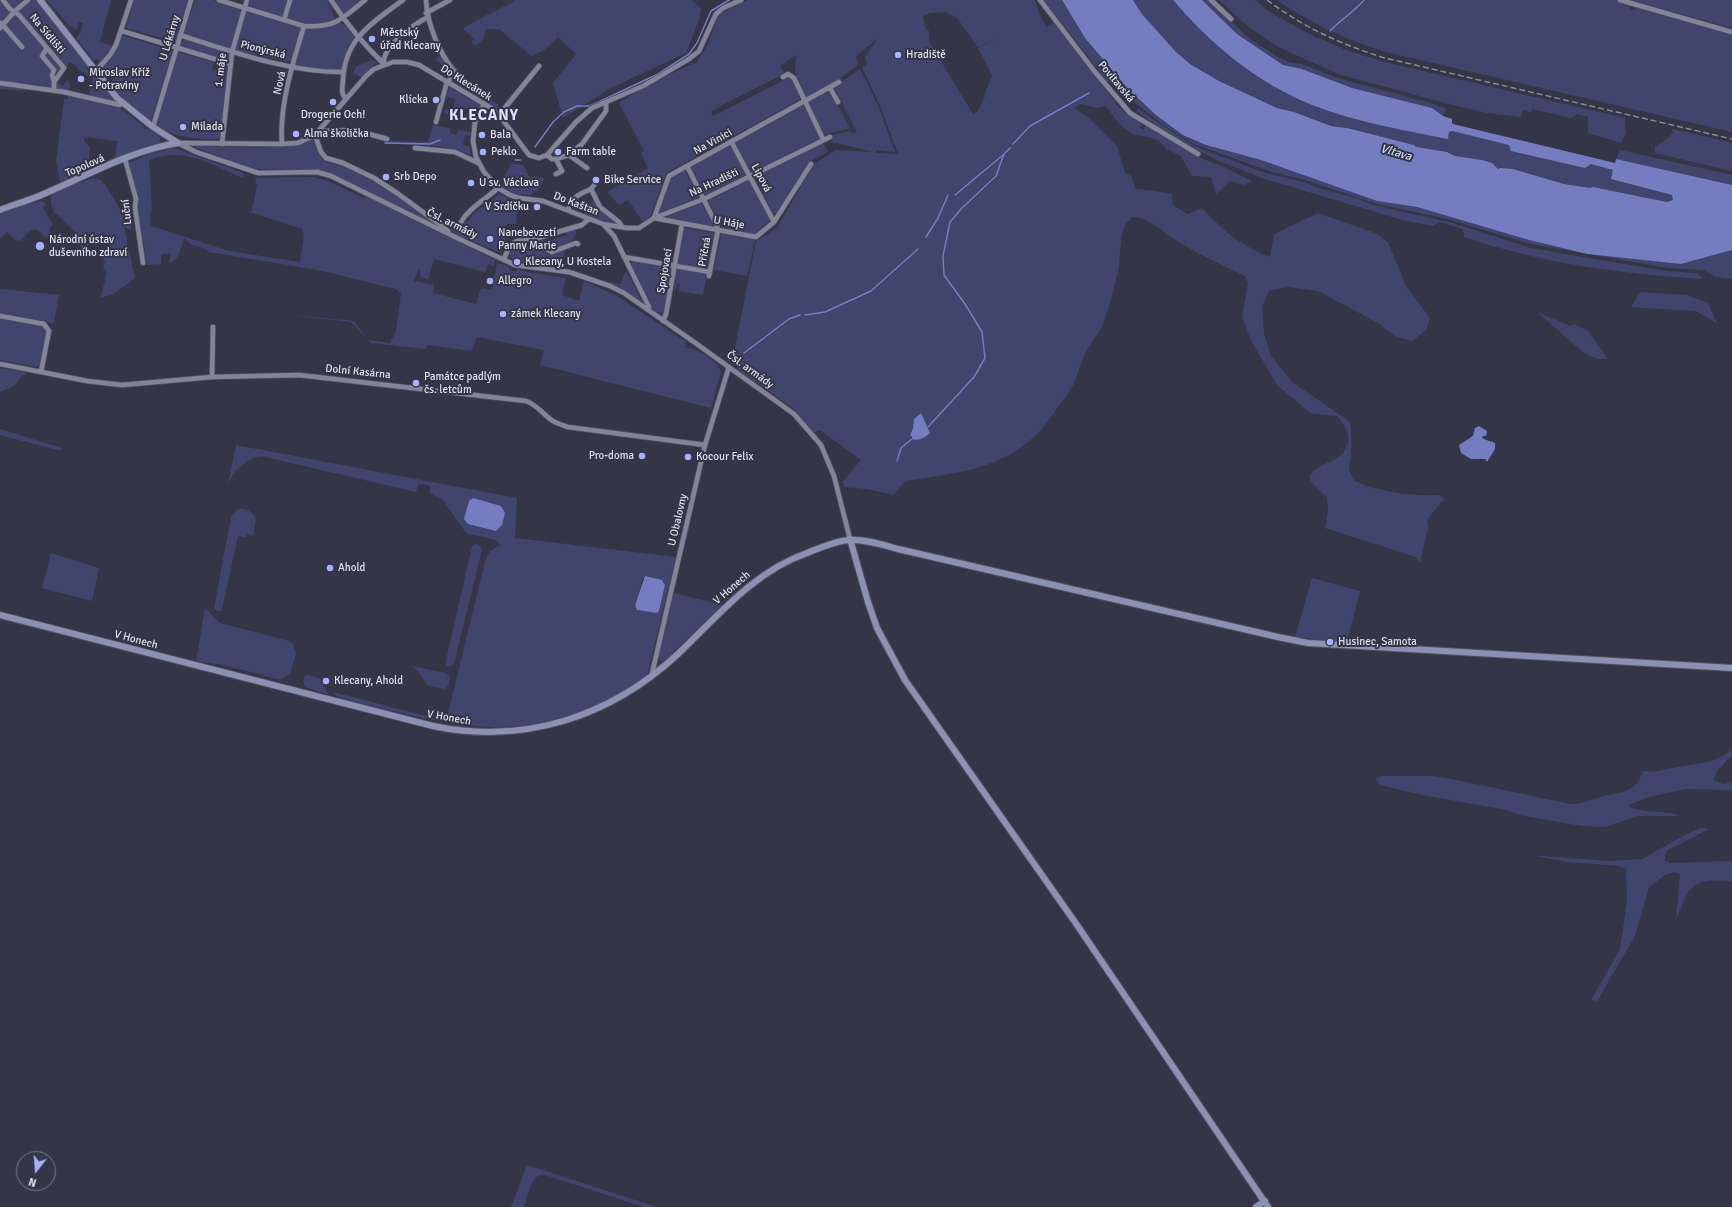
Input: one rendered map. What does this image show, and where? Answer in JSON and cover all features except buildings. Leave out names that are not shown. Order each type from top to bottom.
[{"type":"street","name":"Na Sídlišti","points":[[3,0],[10,9],[15,11],[64,68],[54,82],[54,90]]},
{"type":"street","name":"Na Sídlišti","points":[[22,47],[1,25],[28,0]]},
{"type":"street","name":"Čsl. armády","points":[[40,0],[122,103],[178,144],[196,152],[258,173],[317,172],[331,176],[447,233],[504,259],[525,267],[569,272],[590,278],[624,293],[794,414],[821,445],[834,476],[850,540]]},
{"type":"street","points":[[96,71],[110,55],[122,31],[131,0]]},
{"type":"street","name":"U Lékárny","points":[[153,127],[191,0]]},
{"type":"street","points":[[219,0],[304,26],[318,27],[338,22],[365,0]]},
{"type":"street","name":"1. máje","points":[[222,144],[232,52],[247,0]]},
{"type":"street","points":[[284,20],[290,0]]},
{"type":"street","points":[[331,0],[358,37],[384,64]]},
{"type":"street","points":[[346,99],[342,90],[343,72],[350,46],[372,23],[403,0]]},
{"type":"street","points":[[426,0],[427,15],[444,58],[454,71],[447,84],[436,122]]},
{"type":"street","points":[[178,144],[298,143],[315,135],[370,73],[384,64],[387,53],[394,43],[414,24],[450,0]]},
{"type":"street","points":[[606,102],[606,111],[582,144],[569,155],[552,159],[547,155],[584,114],[592,108],[654,80],[689,59],[699,51],[716,14],[723,8],[741,0]]},
{"type":"street","name":"Povltavská","points":[[1040,0],[1095,72],[1130,113],[1198,154]]},
{"type":"street","points":[[1211,0],[1230,19]]},
{"type":"street","points":[[1620,0],[1634,2],[1732,32]]},
{"type":"street","name":"Nová","points":[[282,144],[282,120],[293,67],[304,26]]},
{"type":"street","name":"Pionýrská","points":[[122,31],[231,64]]},
{"type":"street","name":"Pionýrská","points":[[180,35],[232,52],[293,67],[327,72],[343,72]]},
{"type":"street","points":[[47,48],[42,56],[54,70],[52,75],[54,82]]},
{"type":"street","name":"Do Klecánek","points":[[384,64],[393,62],[413,63],[425,68],[447,84],[484,104],[499,116],[529,155],[539,158],[547,155]]},
{"type":"street","points":[[499,116],[539,66]]},
{"type":"street","points":[[783,77],[788,74],[794,78],[823,139]]},
{"type":"street","name":"Na Vinici","points":[[654,218],[669,176],[839,82]]},
{"type":"street","points":[[0,83],[54,90],[120,105],[122,103]]},
{"type":"street","points":[[830,88],[838,102]]},
{"type":"street","points":[[460,222],[465,214],[486,200],[498,188],[478,163],[473,146],[475,122],[484,104]]},
{"type":"street","points":[[321,130],[354,130],[387,139]]},
{"type":"street","points":[[315,135],[321,152],[326,158],[343,163],[374,178],[446,229],[448,231],[447,233]]},
{"type":"street","name":"Na Hradišti","points":[[603,224],[639,228],[654,218],[704,199],[823,139],[830,137]]},
{"type":"street","name":"Lipová","points":[[732,142],[774,222]]},
{"type":"street","name":"Topolová","points":[[0,210],[45,194],[125,159],[156,148],[178,144]]},
{"type":"street","points":[[415,148],[455,152],[478,163]]},
{"type":"street","points":[[569,155],[587,168]]},
{"type":"street","name":"Luční","points":[[125,159],[136,199],[135,207],[143,263]]},
{"type":"street","points":[[556,159],[562,171],[556,174]]},
{"type":"street","name":"U Háje","points":[[654,218],[756,237],[774,222],[811,164]]},
{"type":"street","name":"Příčná","points":[[675,266],[710,274],[718,230],[687,166]]},
{"type":"street","points":[[568,210],[573,198],[592,187],[600,207],[622,227]]},
{"type":"street","name":"Do Kaštan","points":[[498,188],[515,198],[543,202],[603,224],[614,236],[649,307],[648,310]]},
{"type":"street","points":[[504,259],[511,245],[517,242],[531,240],[582,225],[589,219]]},
{"type":"street","name":"Spojovací","points":[[663,321],[666,314],[682,224]]},
{"type":"street","points":[[531,240],[552,252],[576,243],[578,244]]},
{"type":"street","points":[[624,257],[675,266]]},
{"type":"street","points":[[0,316],[44,324],[47,326],[49,331],[41,372]]},
{"type":"street","points":[[212,377],[213,326]]},
{"type":"street","name":"Dolní Kasárna","points":[[0,364],[106,384],[122,385],[212,377],[299,375],[526,401],[540,408],[550,419],[568,427],[705,445]]},
{"type":"street","name":"U Obalovny","points":[[650,678],[705,445],[729,367]]},
{"type":"street","points":[[1268,1207],[1077,925],[905,680],[877,628],[850,540],[898,549],[1308,643],[1732,668]]},
{"type":"street","name":"V Honech","points":[[0,615],[458,731],[488,733],[521,731],[552,725],[596,710],[625,694],[650,678],[736,597],[758,579],[783,563],[801,555],[850,540]]},
{"type":"street","points":[[1256,1207],[1265,1201]]},
{"type":"shaded area","points":[[0,0],[37,0],[83,60],[79,61],[84,61],[88,67],[86,68],[91,74],[88,77],[83,71],[81,72],[75,65],[69,62],[58,83],[63,86],[67,80],[71,86],[68,91],[28,83],[27,91],[0,89]]},
{"type":"shaded area","points":[[47,0],[111,0],[100,42],[114,46],[100,63],[97,59],[94,61],[76,37],[80,33],[83,23],[79,22],[76,31],[75,28],[69,26]]},
{"type":"shaded area","points":[[134,0],[188,0],[176,42],[126,28]]},
{"type":"shaded area","points":[[195,0],[213,0],[242,9],[230,48],[184,34]]},
{"type":"shaded area","points":[[250,0],[287,0],[283,17],[248,6]]},
{"type":"shaded area","points":[[292,0],[327,0],[336,21],[311,24],[287,18]]},
{"type":"shaded area","points":[[333,0],[361,0],[343,15]]},
{"type":"shaded area","points":[[514,0],[691,0],[701,8],[699,20],[686,53],[611,88],[563,118],[553,83],[576,54],[558,37],[544,50],[531,56],[499,29],[486,29],[483,39],[476,46],[471,42],[474,39],[463,29],[473,22],[513,2]]},
{"type":"shaded area","points":[[748,0],[1035,0],[1039,13],[1046,27],[1054,23],[1119,107],[1142,124],[1140,128],[1144,130],[1145,125],[1148,126],[1198,157],[1224,167],[1251,181],[1245,185],[1230,181],[1216,194],[1211,177],[1192,176],[1181,156],[1167,149],[1158,140],[1131,133],[1119,124],[1106,106],[1097,108],[1081,104],[1074,108],[1090,119],[1117,146],[1125,173],[1131,176],[1136,189],[1172,194],[1173,205],[1187,214],[1202,208],[1233,237],[1270,257],[1274,234],[1318,213],[1375,233],[1388,242],[1406,286],[1430,318],[1426,330],[1412,341],[1396,337],[1378,323],[1318,291],[1288,287],[1269,291],[1262,307],[1264,333],[1271,356],[1292,382],[1349,421],[1351,429],[1351,454],[1349,469],[1354,481],[1385,491],[1417,495],[1439,495],[1444,499],[1427,520],[1428,528],[1420,563],[1416,557],[1325,528],[1328,510],[1327,497],[1311,482],[1309,477],[1318,467],[1336,458],[1346,449],[1348,438],[1344,425],[1337,416],[1310,413],[1277,385],[1251,340],[1242,317],[1248,283],[1245,276],[1180,243],[1152,223],[1132,217],[1127,222],[1122,235],[1118,272],[1103,323],[1081,362],[1075,381],[1043,427],[1027,442],[1010,454],[992,463],[952,474],[906,481],[900,486],[894,495],[867,489],[845,487],[842,482],[861,460],[820,430],[813,433],[793,408],[743,373],[732,363],[756,241],[777,228],[813,165],[836,150],[873,152],[832,142],[830,136],[850,131],[852,133],[857,132],[834,87],[860,69],[879,108],[895,152],[876,150],[876,153],[898,154],[881,108],[862,67],[867,64],[865,57],[877,39],[856,56],[858,65],[828,87],[806,98],[795,72],[796,55],[780,66],[784,74],[711,111],[713,116],[790,77],[801,99],[666,173],[651,215],[643,222],[628,200],[619,205],[607,192],[648,168],[641,153],[644,151],[619,103],[650,83],[697,62],[708,44],[719,14]],"holes":[[[946,12],[957,18],[978,47],[997,38],[978,48],[992,75],[978,111],[973,114],[930,43],[929,31],[925,27],[923,16],[930,13]],[[914,419],[924,420],[925,424],[929,427],[910,436]]]},
{"type":"shaded area","points":[[1044,0],[1062,0],[1085,38],[1128,89],[1156,115],[1206,145],[1261,160],[1377,201],[1417,207],[1529,240],[1584,253],[1531,244],[1451,220],[1374,203],[1305,180],[1272,172],[1194,144],[1162,124],[1106,80]]},
{"type":"shaded area","points":[[1133,0],[1173,0],[1192,22],[1281,90],[1311,105],[1331,112],[1392,127],[1448,138],[1449,132],[1452,131],[1600,166],[1614,170],[1611,179],[1672,195],[1673,201],[1667,202],[1593,187],[1590,189],[1564,184],[1513,169],[1498,170],[1492,163],[1482,160],[1454,156],[1447,152],[1416,147],[1414,145],[1347,128],[1331,126],[1294,112],[1277,108],[1219,81],[1190,64],[1176,52],[1142,14]]},
{"type":"shaded area","points":[[1202,0],[1208,0],[1250,39],[1278,57],[1289,62],[1302,64],[1340,79],[1428,102],[1446,109],[1443,116],[1432,108],[1352,88],[1302,69],[1283,65],[1237,34]]},
{"type":"shaded area","points":[[1219,0],[1255,0],[1268,11],[1317,38],[1318,37],[1343,49],[1384,62],[1625,118],[1626,133],[1621,143],[1588,133],[1588,117],[1578,114],[1571,118],[1532,109],[1531,112],[1523,110],[1521,117],[1487,113],[1338,74],[1278,47],[1246,25]]},
{"type":"shaded area","points":[[1277,0],[1617,0],[1630,5],[1630,9],[1635,10],[1636,7],[1732,33],[1732,132],[1386,52],[1357,42],[1316,24]]},
{"type":"shaded area","points":[[1630,0],[1732,0],[1732,28]]},
{"type":"shaded area","points":[[247,10],[301,27],[291,61],[288,62],[234,50]]},
{"type":"shaded area","points":[[340,23],[345,25],[355,38],[348,45],[342,69],[325,70],[294,64],[305,28],[326,27]]},
{"type":"shaded area","points":[[122,35],[173,51],[151,121],[123,99],[110,82],[115,79],[111,72],[106,74],[102,67],[117,49]]},
{"type":"shaded area","points":[[185,39],[225,51],[229,55],[228,62],[183,49],[180,44]]},
{"type":"shaded area","points":[[178,52],[214,62],[212,69],[216,70],[218,64],[229,67],[221,139],[179,136],[164,130],[158,125],[158,120]]},
{"type":"shaded area","points":[[440,55],[446,55],[475,90],[499,105],[497,110],[444,75],[448,70],[436,60]]},
{"type":"shaded area","points":[[373,60],[377,62],[361,77],[353,73],[356,67]]},
{"type":"shaded area","points":[[94,74],[116,101],[115,102],[88,96]]},
{"type":"shaded area","points":[[449,87],[480,104],[478,114],[474,120],[468,119],[469,109],[461,107],[459,117],[444,114],[445,109],[453,110],[455,99],[448,97],[447,100],[445,100]]},
{"type":"shaded area","points":[[830,91],[850,128],[823,135],[808,103],[809,101]]},
{"type":"shaded area","points":[[68,95],[121,108],[144,126],[144,129],[150,129],[160,137],[160,142],[115,158],[117,141],[85,137],[84,141],[90,147],[89,160],[80,169],[81,173],[60,182],[56,161],[64,99],[68,99]]},
{"type":"shaded area","points":[[804,105],[820,138],[751,173],[735,143]]},
{"type":"shaded area","points":[[1138,109],[1194,146],[1265,173],[1304,182],[1318,188],[1356,198],[1373,205],[1452,223],[1531,248],[1666,271],[1696,273],[1699,274],[1702,279],[1642,274],[1582,266],[1522,254],[1464,237],[1463,229],[1439,222],[1433,226],[1402,220],[1262,178],[1222,162],[1186,145],[1153,124],[1137,111]]},
{"type":"shaded area","points":[[433,125],[450,128],[450,133],[456,135],[458,130],[471,132],[470,136],[465,135],[463,145],[469,146],[471,155],[450,148],[429,145],[386,144],[385,146],[386,141],[428,142]]},
{"type":"shaded area","points":[[1672,129],[1732,143],[1732,171],[1655,153],[1655,146],[1666,140],[1673,133]]},
{"type":"shaded area","points":[[311,139],[314,140],[319,153],[324,160],[354,170],[369,178],[442,228],[332,174],[313,170],[251,169],[196,148],[196,146],[285,146]]},
{"type":"shaded area","points":[[822,141],[828,152],[809,162],[777,213],[773,214],[755,177],[803,151],[804,153],[804,151]]},
{"type":"shaded area","points":[[730,145],[746,175],[705,195],[690,168]]},
{"type":"shaded area","points":[[174,148],[244,173],[243,178],[208,163],[186,156],[162,156],[149,160],[152,209],[150,215],[151,226],[229,251],[300,262],[304,234],[302,229],[250,212],[252,210],[257,186],[255,178],[313,177],[328,181],[364,198],[365,196],[495,260],[494,266],[488,264],[485,272],[434,259],[428,280],[421,277],[419,269],[414,281],[434,285],[433,293],[476,304],[481,288],[492,290],[497,263],[509,266],[509,270],[516,272],[518,269],[532,273],[566,278],[562,295],[579,301],[584,281],[617,296],[686,342],[685,347],[695,350],[716,363],[721,372],[711,408],[540,365],[544,350],[477,337],[471,351],[427,345],[425,349],[371,343],[368,340],[390,343],[396,331],[401,293],[396,289],[318,270],[209,252],[203,248],[190,244],[185,238],[178,256],[173,261],[169,263],[171,253],[161,254],[161,264],[147,265],[141,226],[139,226],[137,197],[129,163],[150,154]]},
{"type":"shaded area","points":[[1620,150],[1732,175],[1732,185],[1616,159]]},
{"type":"shaded area","points":[[511,163],[523,165],[529,176],[544,178],[539,189],[530,195],[517,195],[503,188],[502,181]]},
{"type":"shaded area","points":[[685,170],[700,198],[658,213],[671,177]]},
{"type":"shaded area","points":[[93,178],[101,180],[105,184],[127,221],[131,225],[131,230],[124,227],[135,278],[114,294],[100,298],[107,274],[103,267],[105,262],[100,254],[107,254],[107,240],[94,239],[83,250],[80,247],[82,243],[81,239],[58,215],[55,214],[51,201],[53,193]]},
{"type":"shaded area","points":[[749,180],[770,220],[756,234],[722,228],[708,201]]},
{"type":"shaded area","points":[[500,194],[521,205],[517,214],[516,224],[508,224],[503,229],[508,232],[501,253],[457,235],[449,229],[450,226],[455,227],[458,221],[463,224],[465,221],[467,222],[474,213]]},
{"type":"shaded area","points":[[593,200],[617,224],[603,223],[583,214]]},
{"type":"shaded area","points":[[40,201],[45,203],[46,205],[43,207],[53,224],[50,227],[50,235],[46,238],[38,231],[33,230],[20,241],[15,240],[7,232],[0,239],[0,212]]},
{"type":"shaded area","points":[[702,203],[713,224],[712,226],[667,218],[668,216]]},
{"type":"shaded area","points":[[684,228],[714,233],[708,269],[678,264]]},
{"type":"shaded area","points":[[575,230],[577,233],[565,250],[560,270],[516,261],[510,257],[510,252],[514,246],[524,244],[537,246],[538,240],[542,239],[546,241],[567,235],[567,231]]},
{"type":"shaded area","points":[[721,234],[755,240],[747,276],[714,270]]},
{"type":"shaded area","points":[[1732,250],[1732,279],[1716,277],[1703,270],[1668,268],[1590,254],[1681,264]]},
{"type":"shaded area","points":[[633,261],[672,268],[664,313],[655,312],[630,265]]},
{"type":"shaded area","points":[[677,269],[707,274],[703,295],[679,291],[680,284],[677,283],[675,291],[674,290]]},
{"type":"shaded area","points":[[627,272],[643,303],[624,290],[604,280],[620,285],[625,273]]},
{"type":"shaded area","points":[[0,289],[59,295],[54,323],[0,313]]},
{"type":"shaded area","points":[[1640,292],[1687,295],[1708,303],[1717,323],[1695,311],[1631,307]]},
{"type":"shaded area","points":[[1537,312],[1570,326],[1574,324],[1588,331],[1608,359],[1597,359],[1584,353]]},
{"type":"shaded area","points":[[281,314],[354,321],[368,339],[351,322]]},
{"type":"shaded area","points":[[0,318],[43,326],[47,331],[39,366],[36,367],[0,360]]},
{"type":"shaded area","points":[[0,368],[24,372],[27,374],[22,376],[14,386],[0,392]]},
{"type":"shaded area","points":[[0,429],[62,448],[61,451],[0,435]]},
{"type":"shaded area","points":[[236,445],[517,498],[515,538],[676,557],[647,676],[611,699],[571,715],[522,725],[498,727],[450,723],[367,705],[336,696],[333,692],[446,721],[486,558],[490,551],[501,545],[495,540],[466,533],[443,500],[429,493],[431,488],[427,485],[418,484],[416,492],[261,456],[249,460],[241,466],[228,484]],"holes":[[[643,578],[664,582],[665,585],[659,611],[657,613],[637,610],[635,605]]]},
{"type":"shaded area","points":[[237,509],[243,509],[255,516],[256,519],[253,536],[247,534],[246,538],[238,536],[222,609],[217,611],[214,608],[231,517]]},
{"type":"shaded area","points":[[475,544],[479,545],[482,550],[454,664],[449,667],[446,666],[446,660],[472,547]]},
{"type":"shaded area","points":[[51,553],[99,568],[92,601],[42,588]]},
{"type":"shaded area","points":[[1312,578],[1360,591],[1347,642],[1295,637]]},
{"type":"shaded area","points":[[674,593],[722,605],[663,662],[658,658]]},
{"type":"shaded area","points":[[205,608],[220,623],[289,641],[293,644],[296,653],[290,674],[283,678],[277,679],[224,665],[196,661]]},
{"type":"shaded area","points":[[411,666],[446,673],[450,678],[449,685],[445,689],[427,685],[417,670]]},
{"type":"shaded area","points":[[308,675],[319,678],[329,695],[305,687],[303,680],[305,676]]},
{"type":"shaded area","points":[[1732,749],[1732,755],[1717,771],[1713,780],[1723,784],[1732,783],[1732,790],[1685,789],[1649,797],[1631,804],[1629,807],[1647,811],[1676,814],[1677,816],[1638,816],[1605,827],[1582,826],[1524,816],[1502,809],[1422,795],[1381,785],[1375,779],[1382,776],[1433,776],[1575,804],[1628,790],[1636,784],[1643,771],[1651,772],[1712,761],[1725,755]]},
{"type":"shaded area","points":[[1701,828],[1709,829],[1668,850],[1665,855],[1665,861],[1670,863],[1732,861],[1732,881],[1708,881],[1694,886],[1685,898],[1676,920],[1680,874],[1675,872],[1665,875],[1649,887],[1635,936],[1597,1001],[1591,1000],[1620,949],[1627,902],[1626,869],[1618,866],[1569,862],[1530,855],[1608,861],[1642,859],[1683,836]]},
{"type":"shaded area","points":[[527,1165],[657,1207],[644,1207],[542,1174],[532,1183],[524,1207],[511,1207]]},
{"type":"water","name":"Vltava","points":[[1062,0],[1133,0],[1142,14],[1176,52],[1190,64],[1219,81],[1277,108],[1294,112],[1331,126],[1347,128],[1414,145],[1416,147],[1447,152],[1455,156],[1482,160],[1492,163],[1498,169],[1513,169],[1564,184],[1590,188],[1593,187],[1667,202],[1673,200],[1672,195],[1611,179],[1613,170],[1591,164],[1585,168],[1511,151],[1509,145],[1452,131],[1449,132],[1448,139],[1397,129],[1362,121],[1312,105],[1273,86],[1236,61],[1203,32],[1173,0],[1202,0],[1237,34],[1283,65],[1302,69],[1352,88],[1432,108],[1443,116],[1452,119],[1453,124],[1615,163],[1616,159],[1732,185],[1732,250],[1681,264],[1587,254],[1529,240],[1417,207],[1377,201],[1261,160],[1206,145],[1183,135],[1156,115],[1128,89],[1085,38]]},
{"type":"water","points":[[921,413],[930,433],[922,439],[912,439],[912,436],[910,436],[914,419]]},
{"type":"water","points":[[1479,426],[1487,431],[1486,436],[1483,436],[1482,438],[1495,443],[1495,449],[1487,462],[1485,459],[1471,459],[1461,453],[1459,445],[1473,436],[1475,428]]},
{"type":"water","points":[[473,498],[501,506],[505,513],[502,525],[496,531],[468,524],[464,519],[469,501]]},
{"type":"water","points":[[645,576],[662,580],[665,585],[659,611],[657,613],[637,610],[635,605]]},
{"type":"waterway","points":[[535,147],[553,122],[564,112],[577,106],[590,106],[658,74],[689,54],[697,43],[711,11],[729,0]]},
{"type":"waterway","points":[[1330,31],[1364,0]]},
{"type":"waterway","points":[[1108,80],[1117,74]]},
{"type":"waterway","points":[[1013,144],[1030,126],[1089,93]]},
{"type":"waterway","points":[[385,143],[430,144],[440,140]]},
{"type":"waterway","points":[[928,427],[974,377],[985,358],[982,332],[965,304],[944,275],[943,256],[950,222],[962,208],[996,176],[1004,154],[1010,148]]},
{"type":"waterway","points":[[955,195],[1003,155]]},
{"type":"waterway","points":[[515,160],[521,160]]},
{"type":"waterway","points":[[926,237],[938,218],[948,195]]},
{"type":"waterway","points":[[805,315],[825,312],[871,291],[918,249]]},
{"type":"waterway","points":[[744,353],[789,319],[800,315]]},
{"type":"waterway","points":[[897,461],[901,448],[912,439]]},
{"type":"railway","points":[[1267,0],[1295,19],[1323,34],[1353,47],[1385,58],[1732,139]]},
{"type":"place","name":"Městský úřad Klecany","points":[[372,39]]},
{"type":"place","name":"Hradiště","points":[[898,55]]},
{"type":"place","name":"Miroslav Kříž - Potraviny","points":[[81,79]]},
{"type":"place","name":"Klícka","points":[[436,100]]},
{"type":"place","name":"Drogerie Och!","points":[[333,102]]},
{"type":"place","name":"Milada","points":[[183,127]]},
{"type":"place","name":"Alma školička","points":[[296,134]]},
{"type":"place","name":"Bala","points":[[482,135]]},
{"type":"place","name":"Peklo","points":[[483,152]]},
{"type":"place","name":"Farm table","points":[[558,152]]},
{"type":"place","name":"Srb Depo","points":[[386,177]]},
{"type":"place","name":"Bike Service","points":[[596,180]]},
{"type":"place","name":"U sv. Václava","points":[[471,183]]},
{"type":"place","name":"V Srdíčku","points":[[537,207]]},
{"type":"place","name":"Nanebevzetí Panny Marie","points":[[490,239]]},
{"type":"place","name":"Národní ústav duševního zdraví","points":[[40,246]]},
{"type":"place","name":"Klecany, U Kostela","points":[[517,262]]},
{"type":"place","name":"Allegro","points":[[490,281]]},
{"type":"place","name":"zámek Klecany","points":[[503,314]]},
{"type":"place","name":"Památce padlým čs. letcům","points":[[416,383]]},
{"type":"place","name":"Pro-doma","points":[[642,456]]},
{"type":"place","name":"Kocour Felix","points":[[688,457]]},
{"type":"place","name":"Ahold","points":[[330,568]]},
{"type":"place","name":"Husinec, Samota","points":[[1330,642]]},
{"type":"place","name":"Klecany, Ahold","points":[[326,681]]},
{"type":"district","name":"KLECANY","points":[[484,116]]}]
